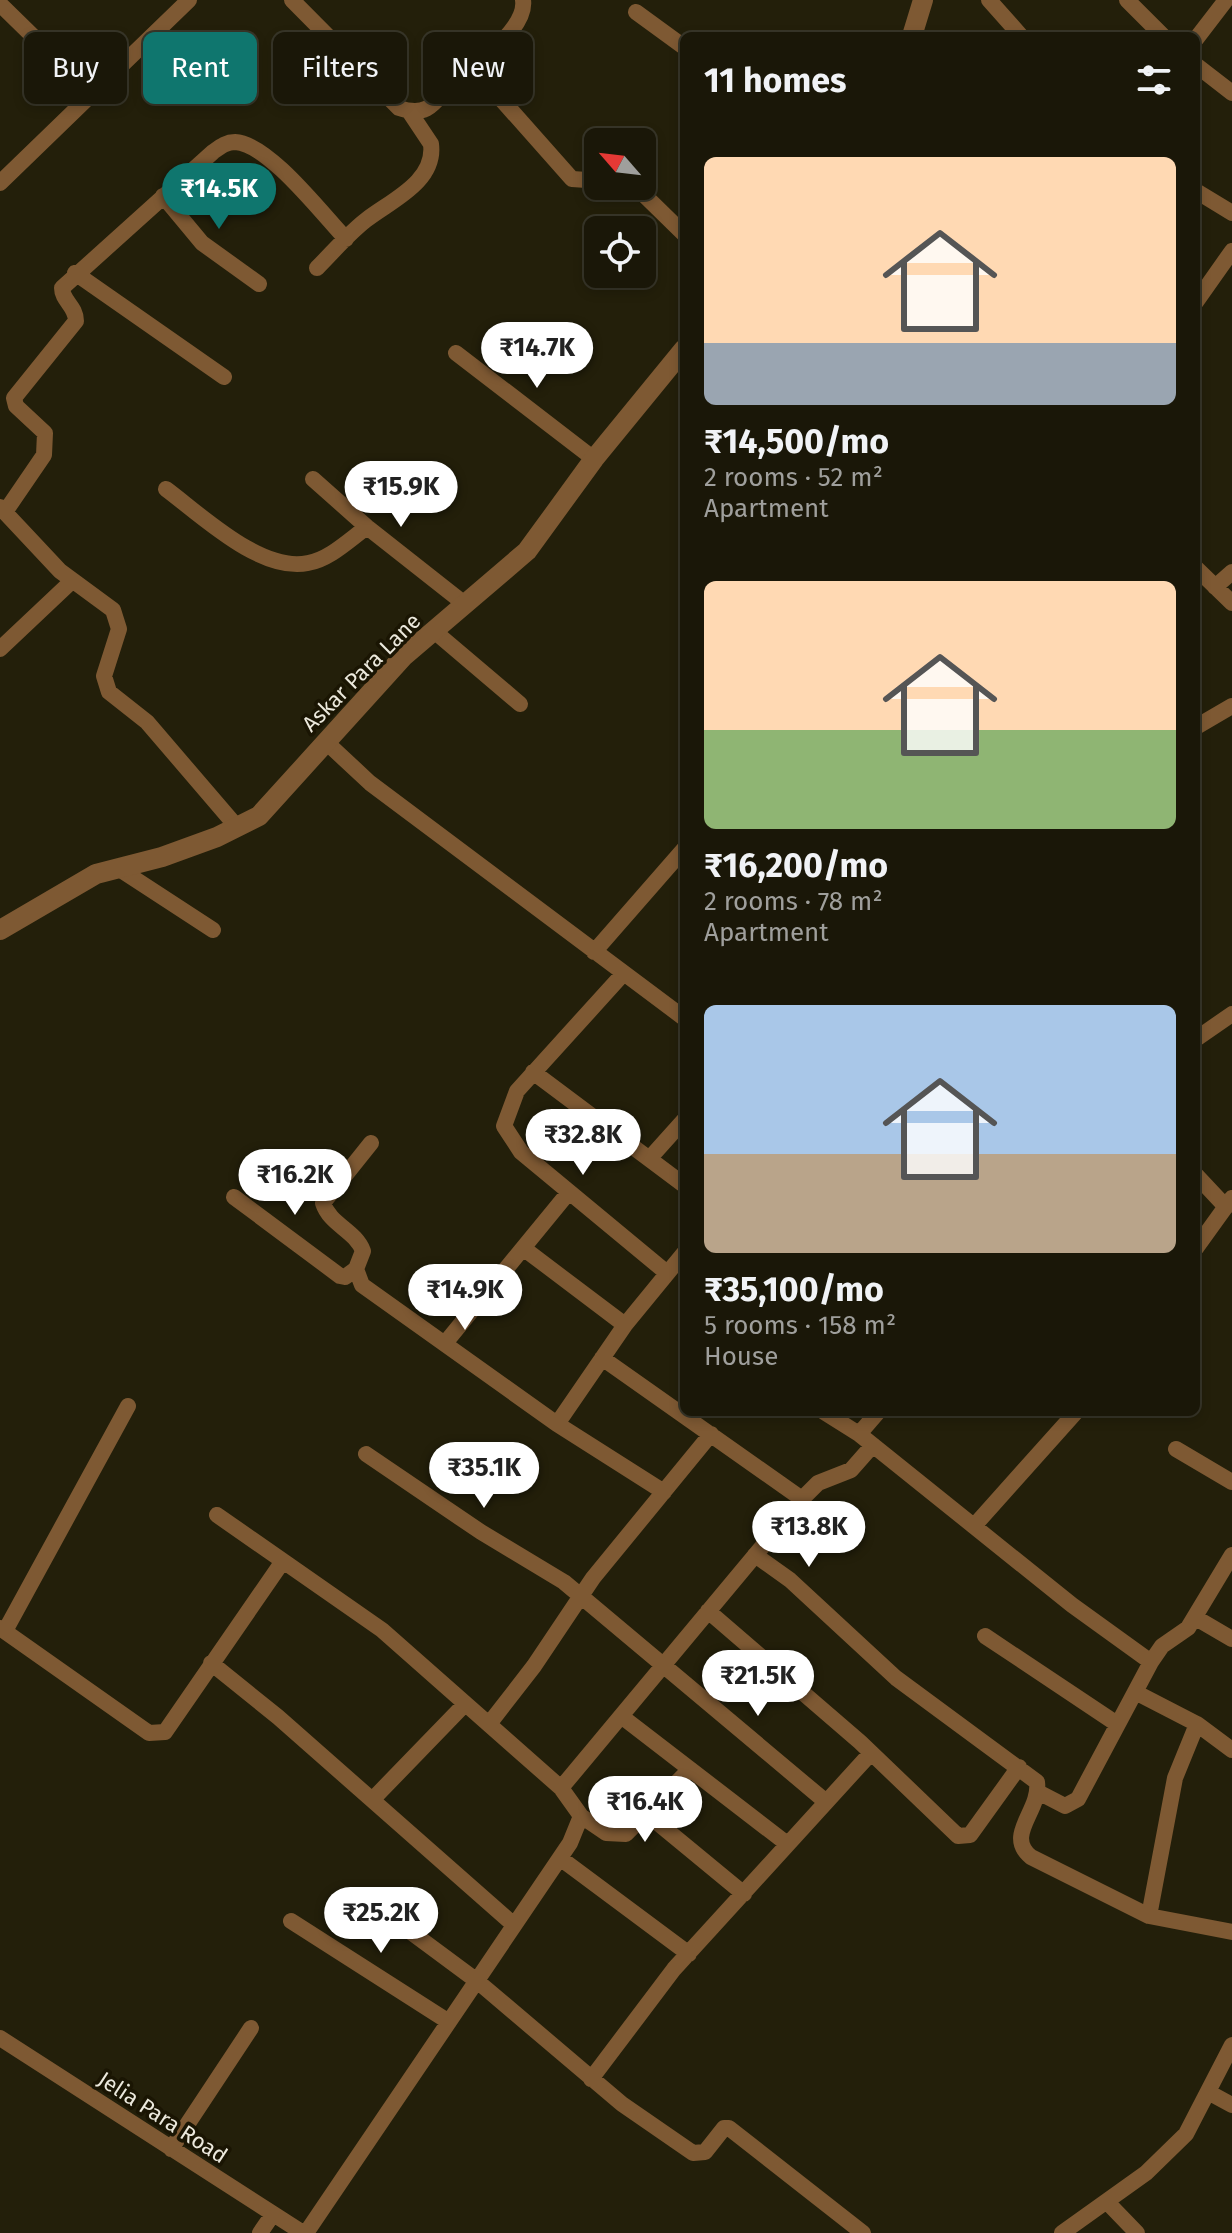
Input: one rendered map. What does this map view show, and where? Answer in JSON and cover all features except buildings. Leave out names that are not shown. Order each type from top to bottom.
[{"type":"street","points":[[127,60],[189,0]]},
{"type":"street","points":[[292,0],[387,98],[409,111],[431,144],[426,169],[397,200],[365,221],[317,268]]},
{"type":"street","points":[[508,32],[523,14],[523,0]]},
{"type":"street","points":[[913,32],[923,0]]},
{"type":"street","points":[[989,0],[1017,32]]},
{"type":"street","points":[[1127,0],[1159,32]]},
{"type":"street","points":[[1200,34],[1226,0]]},
{"type":"street","points":[[0,4],[29,32]]},
{"type":"street","points":[[636,12],[680,44]]},
{"type":"street","points":[[1200,68],[1232,93]]},
{"type":"street","points":[[0,183],[82,104]]},
{"type":"street","points":[[409,111],[429,109],[433,104]]},
{"type":"street","points":[[506,104],[572,179],[584,180]]},
{"type":"street","points":[[237,827],[147,722],[109,692],[104,676],[118,641],[119,619],[105,601],[72,581],[2,510],[35,472],[46,442],[45,433],[16,406],[14,398],[72,329],[76,312],[62,294],[62,288],[75,273],[226,143],[247,145],[284,174],[346,239]]},
{"type":"street","points":[[1200,193],[1232,213]]},
{"type":"street","points":[[163,196],[202,243],[259,284]]},
{"type":"street","points":[[649,200],[680,230]]},
{"type":"street","points":[[1200,296],[1232,251]]},
{"type":"street","points":[[75,273],[170,343],[224,377]]},
{"type":"street","points":[[456,353],[594,459]]},
{"type":"street","name":"Askar Para Lane","points":[[0,930],[96,874],[121,870],[259,816],[403,657],[527,551],[594,459],[680,354]]},
{"type":"street","points":[[313,479],[367,527],[466,605]]},
{"type":"street","points":[[166,489],[240,544],[282,562],[307,564],[332,553],[367,527]]},
{"type":"street","points":[[1200,572],[1232,603]]},
{"type":"street","points":[[1215,587],[1232,572]]},
{"type":"street","points":[[0,649],[72,581]]},
{"type":"street","points":[[434,631],[520,704]]},
{"type":"street","points":[[1200,725],[1232,706]]},
{"type":"street","points":[[325,741],[370,783],[440,832],[680,1015]]},
{"type":"street","points":[[594,952],[680,854]]},
{"type":"street","points":[[121,870],[213,930]]},
{"type":"street","points":[[623,974],[572,1035],[517,1091],[504,1126],[521,1152],[667,1273]]},
{"type":"street","points":[[1200,1036],[1232,1014]]},
{"type":"street","points":[[533,1072],[680,1182]]},
{"type":"street","points":[[649,1159],[680,1124]]},
{"type":"street","points":[[234,1197],[345,1277],[356,1269],[363,1251],[360,1243],[334,1222],[323,1203],[328,1192],[371,1143]]},
{"type":"street","points":[[1200,1178],[1229,1202],[1200,1242]]},
{"type":"street","points":[[446,1342],[569,1192]]},
{"type":"street","points":[[523,1248],[625,1325]]},
{"type":"street","points":[[557,1424],[625,1325],[680,1258]]},
{"type":"street","points":[[356,1269],[362,1285],[557,1424],[664,1492]]},
{"type":"street","points":[[602,1358],[680,1412]]},
{"type":"street","points":[[128,1406],[2,1629],[153,1735],[165,1732],[283,1561]]},
{"type":"street","points":[[685,1416],[802,1499]]},
{"type":"street","points":[[830,1416],[859,1434],[1091,1620],[1151,1662]]},
{"type":"street","points":[[859,1434],[875,1416]]},
{"type":"street","points":[[974,1526],[1069,1416]]},
{"type":"street","points":[[489,1724],[534,1666],[580,1595],[711,1434]]},
{"type":"street","points":[[561,1788],[802,1499],[818,1483],[851,1470],[873,1445]]},
{"type":"street","points":[[1176,1449],[1232,1482]]},
{"type":"street","points":[[366,1454],[481,1532],[554,1574],[825,1801]]},
{"type":"street","points":[[217,1515],[382,1630],[561,1788],[581,1816],[606,1833],[626,1834],[690,1769]]},
{"type":"street","points":[[755,1555],[790,1580],[896,1678],[1037,1782],[1038,1792],[1019,1839],[1022,1849],[1031,1857],[1149,1916],[1232,1932]]},
{"type":"street","points":[[1038,1792],[1065,1806],[1071,1805],[1151,1662],[1162,1646],[1188,1628],[1196,1618],[1232,1555]]},
{"type":"street","points":[[708,1611],[871,1753],[950,1830],[964,1837],[983,1818],[1019,1767]]},
{"type":"street","points":[[1196,1618],[1232,1639]]},
{"type":"street","points":[[985,1636],[1117,1724]]},
{"type":"street","points":[[211,1663],[373,1799],[514,1925]]},
{"type":"street","points":[[1135,1692],[1197,1724],[1231,1747]]},
{"type":"street","points":[[373,1799],[465,1704]]},
{"type":"street","points":[[621,1716],[786,1843]]},
{"type":"street","points":[[1149,1916],[1175,1778],[1197,1724]]},
{"type":"street","points":[[591,2079],[628,2026],[689,1954],[786,1843],[871,1753]]},
{"type":"street","points":[[647,1814],[744,1894]]},
{"type":"street","points":[[304,2233],[560,1858],[581,1816]]},
{"type":"street","points":[[560,1858],[689,1954]]},
{"type":"street","points":[[361,1895],[477,1981],[591,2079],[696,2155],[705,2152],[724,2128],[732,2129],[863,2233]]},
{"type":"street","points":[[291,1921],[449,2022]]},
{"type":"street","points":[[171,2149],[251,2028]]},
{"type":"street","name":"Jelia Para Road","points":[[0,2038],[304,2233]]},
{"type":"street","points":[[1062,2233],[1146,2173],[1186,2134],[1232,2045]]},
{"type":"street","points":[[1208,2092],[1232,2105]]},
{"type":"street","points":[[1108,2203],[1137,2233]]},
{"type":"street","points":[[260,2233],[273,2214]]}]
